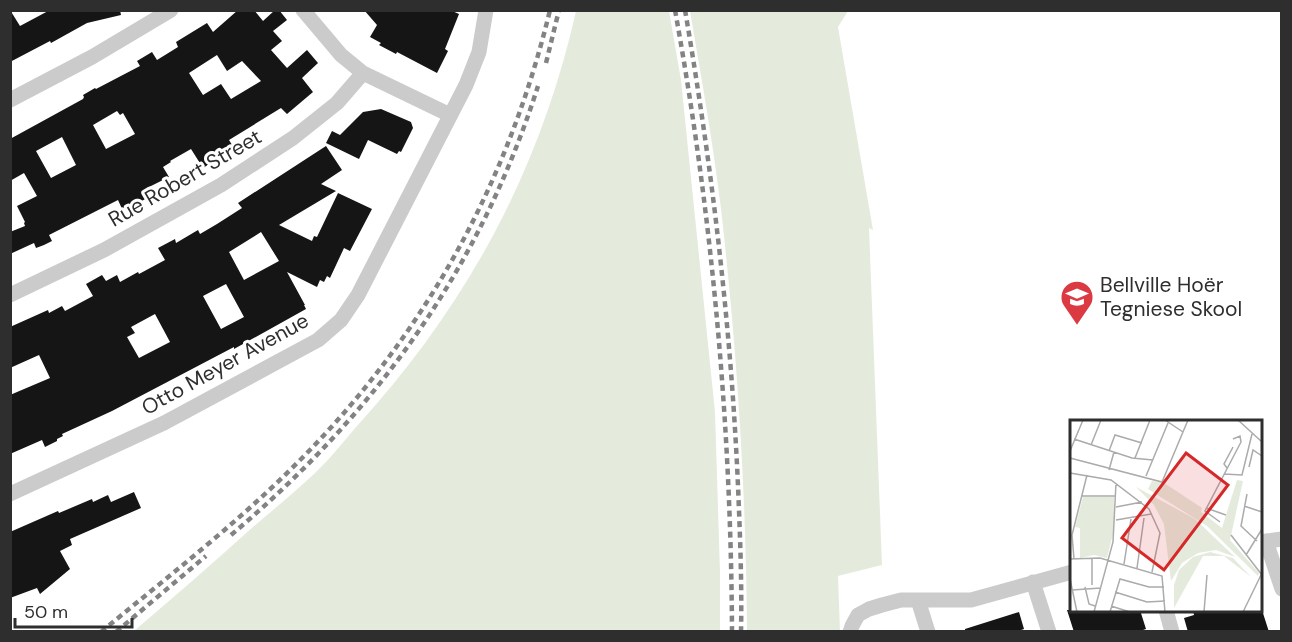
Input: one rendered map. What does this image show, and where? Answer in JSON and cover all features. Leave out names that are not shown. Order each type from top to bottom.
[{"type":"street","points":[[10,100],[92,57],[171,10]]},
{"type":"street","points":[[303,10],[342,55],[363,74],[450,115]]},
{"type":"street","name":"Otto Meyer Avenue","points":[[10,494],[164,423],[318,340],[341,320],[354,301],[466,85],[479,52],[486,10]]},
{"type":"street","name":"Rue Robert Street","points":[[10,295],[104,250],[221,185],[293,138],[337,103],[363,74]]},
{"type":"street","points":[[1281,539],[1263,541],[1281,589]]},
{"type":"street","points":[[850,632],[858,615],[869,609],[901,600],[971,600],[1070,572]]},
{"type":"street","points":[[1033,582],[1049,632]]},
{"type":"street","points":[[918,600],[928,632]]},
{"type":"street","points":[[1167,612],[1172,632]]},
{"type":"shaded area","points":[[576,11],[669,11],[681,80],[715,412],[720,631],[134,631],[321,468],[397,380],[433,333],[465,284],[520,181],[561,70]]},
{"type":"shaded area","points":[[690,11],[848,11],[838,27],[873,230],[869,228],[882,565],[838,576],[840,631],[747,631],[743,472],[732,314],[718,184]]},
{"type":"building","points":[[10,10],[20,26],[50,10],[120,10],[121,15],[87,23],[10,62]]},
{"type":"building","points":[[238,10],[254,10],[263,21],[275,10],[279,10],[287,20],[273,31],[282,41],[271,50],[287,68],[307,50],[318,63],[302,78],[313,92],[287,114],[281,108],[229,140],[234,148],[203,168],[191,149],[170,161],[163,167],[169,177],[147,188],[151,196],[123,211],[118,200],[49,235],[52,241],[44,245],[36,248],[34,243],[10,254],[10,232],[25,226],[17,206],[37,196],[24,173],[10,181],[10,139],[83,99],[83,95],[95,88],[140,66],[137,61],[152,52],[157,60],[178,47],[176,42],[207,23],[213,32]],"holes":[[[217,55],[227,71],[242,61],[261,81],[231,99],[221,84],[203,95],[189,73]],[[117,111],[120,115],[123,113],[135,134],[106,149],[93,125]],[[62,137],[76,165],[51,178],[36,151]]]},
{"type":"building","points":[[364,10],[450,10],[459,14],[445,49],[448,51],[437,73],[379,45],[381,43],[370,37],[377,25]]},
{"type":"building","points":[[381,109],[411,122],[413,128],[401,152],[397,154],[368,140],[359,159],[326,143],[332,131],[340,135],[363,112]]},
{"type":"building","points":[[326,146],[342,170],[321,184],[336,191],[279,225],[312,241],[314,236],[317,237],[338,193],[372,209],[350,251],[344,248],[330,278],[327,276],[324,282],[320,280],[317,287],[287,272],[306,309],[234,349],[234,347],[112,411],[62,434],[63,436],[57,441],[45,447],[42,440],[10,454],[10,395],[50,378],[39,355],[10,368],[10,327],[48,310],[49,313],[62,306],[65,311],[93,296],[86,284],[102,275],[106,281],[117,275],[120,282],[165,260],[158,248],[175,239],[176,243],[198,230],[200,234],[242,208],[238,203]],"holes":[[[261,232],[279,261],[244,280],[229,252]],[[226,284],[244,317],[221,329],[203,296]],[[155,314],[170,342],[139,358],[127,337],[135,333],[131,327]]]},
{"type":"building","points":[[134,492],[141,508],[70,539],[72,545],[60,551],[70,569],[40,594],[37,588],[10,598],[10,532],[92,499],[93,502],[108,495],[111,502]]},
{"type":"building","points":[[1067,610],[1070,612],[1141,612],[1146,629],[1137,632],[1074,632]]},
{"type":"building","points":[[1262,610],[1269,632],[1188,632],[1184,618],[1194,615],[1193,612],[1262,612]]},
{"type":"building","points":[[1019,612],[1024,629],[1015,632],[965,632],[965,629]]},
{"type":"railway","points":[[101,632],[258,501],[350,406],[390,356],[426,303],[458,249],[487,192],[512,134],[533,73],[550,10]]},
{"type":"railway","points":[[546,63],[559,10]]},
{"type":"railway","points":[[675,10],[699,164],[717,320],[728,475],[732,632]]},
{"type":"railway","points":[[685,10],[712,188],[731,366],[738,486],[741,632]]},
{"type":"railway","points":[[231,535],[284,488],[332,439],[377,387],[418,333],[454,276],[486,216],[514,153],[538,86]]},
{"type":"railway","points":[[116,632],[206,556]]},
{"type":"place","name":"Bellville Hoër Tegniese Skool","points":[[1077,326]]}]
